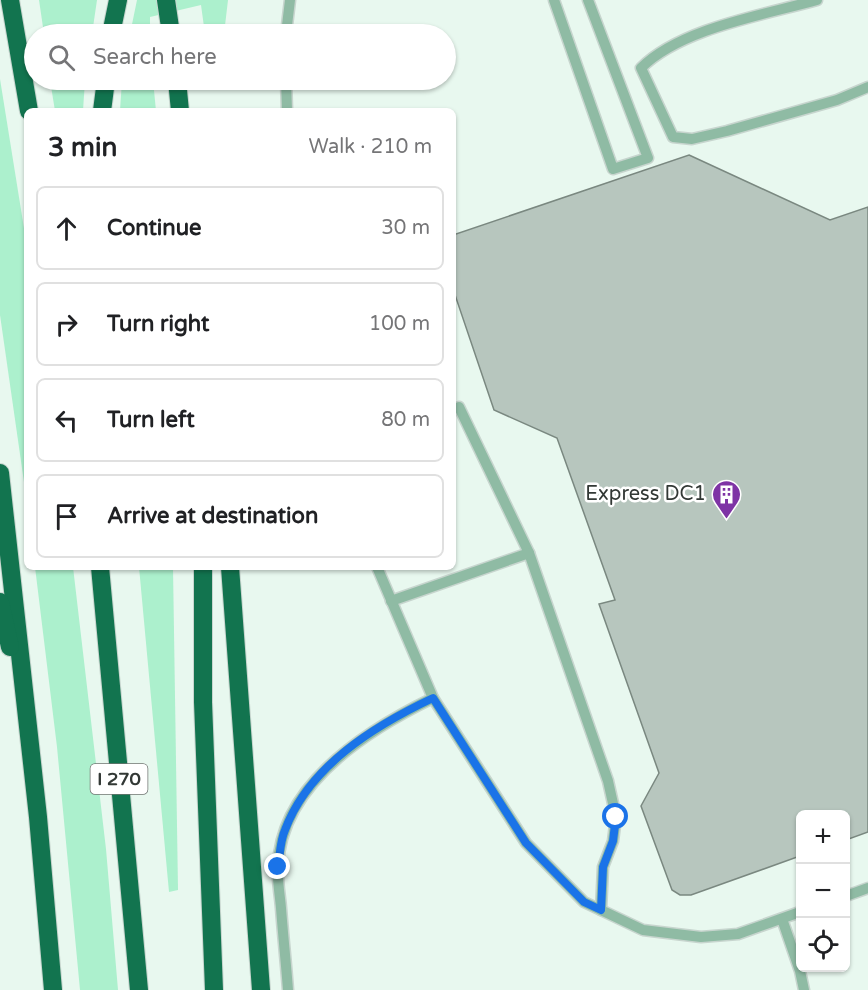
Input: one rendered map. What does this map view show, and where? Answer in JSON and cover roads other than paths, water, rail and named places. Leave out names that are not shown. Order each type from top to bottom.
[{"type":"highway","points":[[10,0],[24,82]]},
{"type":"highway","points":[[113,24],[118,0]]},
{"type":"highway","points":[[166,0],[171,24]]},
{"type":"highway","points":[[25,90],[28,108]]},
{"type":"highway","points":[[102,108],[105,90]]},
{"type":"highway","points":[[178,90],[180,108]]},
{"type":"highway","points":[[0,473],[29,736],[53,990]]},
{"type":"highway","name":"I 270","points":[[100,570],[139,990]]},
{"type":"highway","points":[[203,570],[203,702],[214,990]]},
{"type":"highway","points":[[230,570],[261,990]]},
{"type":"highway","points":[[0,602],[29,736]]},
{"type":"lane","points":[[287,24],[290,0]]},
{"type":"lane","points":[[554,0],[613,169],[648,158],[588,0]]},
{"type":"lane","points":[[817,0],[694,35],[652,57],[641,68],[673,137],[692,139],[727,131],[837,99],[868,87]]},
{"type":"lane","points":[[287,90],[288,108]]},
{"type":"lane","points":[[459,407],[529,553],[608,781],[616,817],[613,841],[603,867],[601,910]]},
{"type":"lane","points":[[391,601],[529,553]]},
{"type":"lane","points":[[377,570],[433,698],[526,843],[584,902],[644,930],[701,937],[738,934],[796,914]]},
{"type":"lane","points":[[288,990],[278,867],[284,831],[303,794],[344,751],[402,713],[433,698]]},
{"type":"lane","points":[[850,895],[868,888]]},
{"type":"lane","points":[[782,919],[800,971],[804,990]]},
{"type":"place","name":"Express DC1","points":[[727,520]]}]
